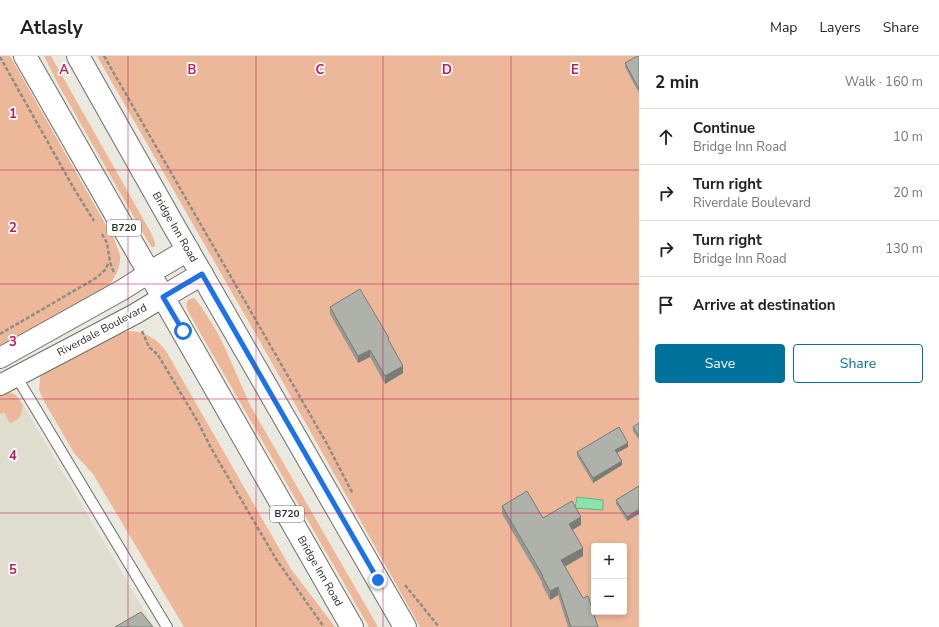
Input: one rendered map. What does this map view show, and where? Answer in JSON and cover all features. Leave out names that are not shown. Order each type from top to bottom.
[{"type":"main road","name":"Bridge Inn Road","points":[[25,56],[352,627]]},
{"type":"main road","name":"Bridge Inn Road","points":[[78,56],[405,627]]},
{"type":"main road","points":[[149,273],[188,250]]},
{"type":"main road","name":"Riverdale Boulevard","points":[[163,297],[202,274]]},
{"type":"street","points":[[8,381],[2,357],[122,290],[149,273]]},
{"type":"street","name":"Riverdale Boulevard","points":[[8,381],[163,297]]},
{"type":"lane","points":[[8,381],[167,627]]},
{"type":"path","points":[[104,56],[327,444],[355,498]]},
{"type":"path","points":[[0,57],[96,224]]},
{"type":"path","points":[[100,230],[107,243],[110,262],[122,290]]},
{"type":"path","points":[[0,334],[96,278],[105,270],[110,262]]},
{"type":"path","points":[[134,314],[149,347],[158,355],[276,559],[324,627]]},
{"type":"path","points":[[404,583],[439,627]]},
{"type":"shaded area","points":[[0,56],[10,56],[115,241],[120,254],[120,264],[109,285],[0,351]]},
{"type":"shaded area","points":[[44,56],[51,56],[150,231],[155,247],[150,245],[58,84]]},
{"type":"shaded area","points":[[97,56],[639,56],[639,627],[420,627],[263,347]]},
{"type":"shaded area","points":[[194,298],[217,332],[250,405],[378,627],[369,627],[190,315],[186,307],[189,299]]},
{"type":"shaded area","points":[[134,331],[152,338],[166,351],[291,569],[335,627],[184,627],[93,474],[74,453],[39,390],[40,377],[46,369],[111,335]]},
{"type":"shaded area","points":[[3,392],[16,395],[23,405],[20,417],[10,423],[4,412],[0,414],[0,394]]},
{"type":"shaded area","points":[[10,392],[17,396],[23,405],[154,627],[0,627],[0,394]]},
{"type":"shaded area","points":[[577,497],[603,500],[603,510],[575,508]]},
{"type":"building","points":[[639,56],[639,89],[625,63]]},
{"type":"building","points":[[360,289],[389,338],[388,339],[403,366],[385,376],[370,350],[358,356],[330,307]]},
{"type":"building","points":[[639,423],[639,436],[633,427]]},
{"type":"building","points":[[619,427],[628,443],[615,450],[622,461],[593,478],[577,452]]},
{"type":"building","points":[[639,486],[639,509],[627,517],[616,500]]},
{"type":"building","points":[[527,491],[543,518],[572,501],[581,517],[569,524],[583,548],[561,560],[583,598],[588,596],[591,605],[591,615],[594,615],[598,627],[571,627],[558,587],[550,591],[543,576],[502,506]]},
{"type":"building","points":[[141,612],[153,627],[115,627]]},
{"type":"route","points":[[183,331],[163,297],[202,274],[378,580]]}]
